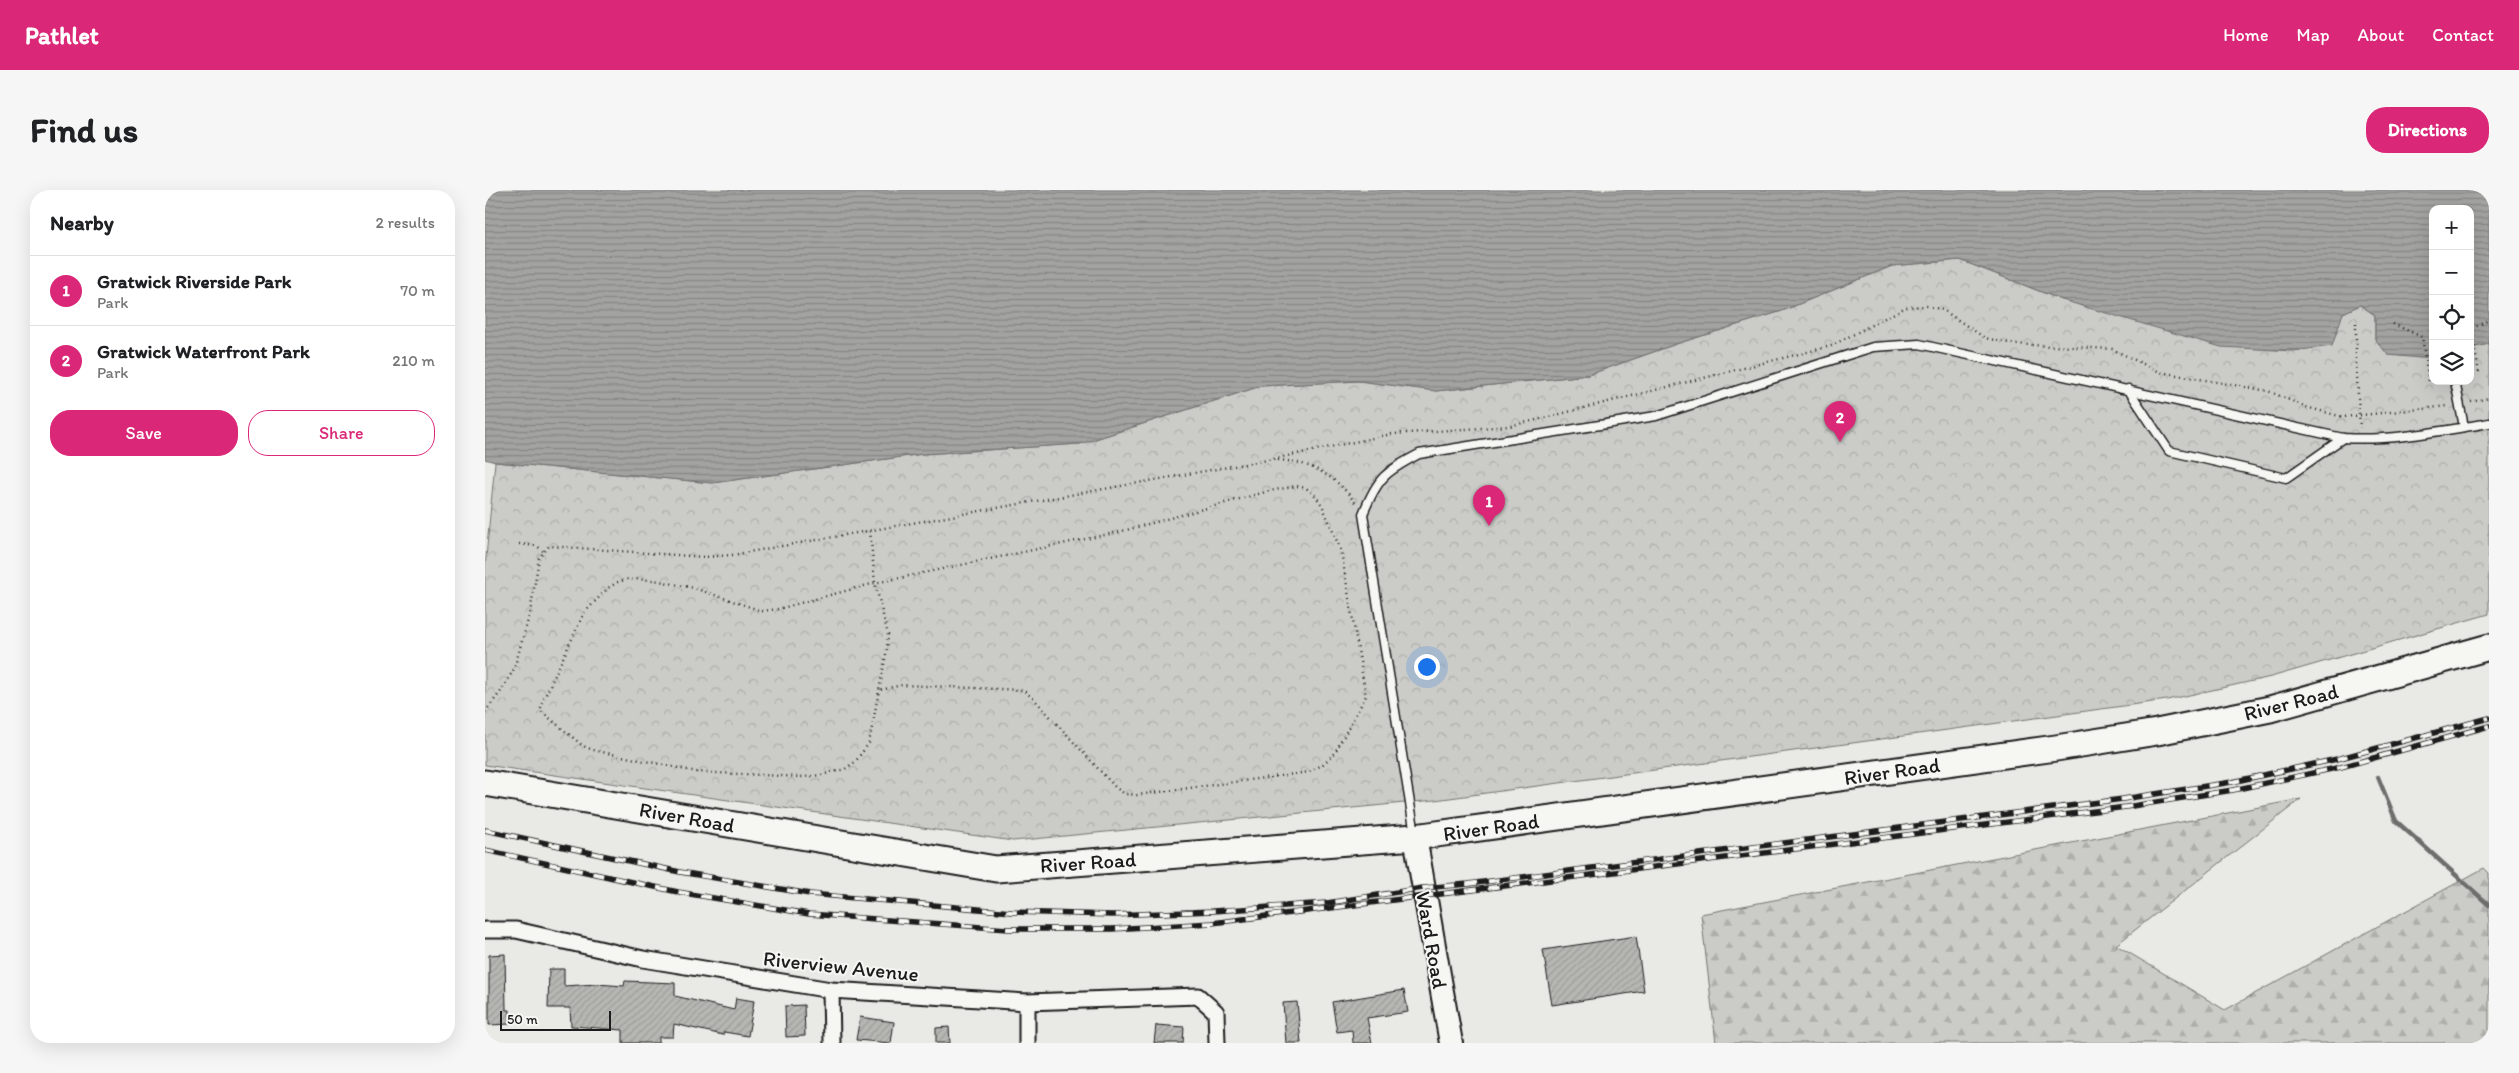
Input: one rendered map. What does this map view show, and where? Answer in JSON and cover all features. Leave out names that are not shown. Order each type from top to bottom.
[{"type":"main road","name":"River Road","points":[[485,783],[996,869],[1415,837],[2157,732],[2270,709],[2489,647]]},
{"type":"main road","name":"Ward Road","points":[[1415,837],[1451,1043]]},
{"type":"street","name":"Riverview Avenue","points":[[485,930],[516,930],[643,960],[831,990],[1027,1002],[1198,996],[1216,1012],[1217,1043]]},
{"type":"street","points":[[831,990],[832,1043]]},
{"type":"street","points":[[1027,1002],[1027,1043]]},
{"type":"lane","points":[[1415,837],[1363,514],[1374,487],[1391,468],[1419,454],[1656,416],[1873,347],[1919,344],[2343,438],[2375,440],[2425,435],[2489,423]]},
{"type":"lane","points":[[2456,385],[2464,427]]},
{"type":"lane","points":[[2128,389],[2169,452],[2286,478],[2343,438]]},
{"type":"path","points":[[2479,372],[2471,329],[2489,320]]},
{"type":"path","points":[[2356,323],[2358,417],[2362,439]]},
{"type":"path","points":[[2393,324],[2422,337],[2429,382]]},
{"type":"path","points":[[1273,459],[1296,461],[1329,475],[1348,492],[1363,514]]},
{"type":"path","points":[[870,531],[875,583],[888,635],[880,690],[869,743],[855,762],[834,773],[804,777],[697,772],[593,750],[583,746],[541,711],[541,705],[583,613],[602,593],[618,582],[641,579],[670,583],[694,588],[762,611],[778,609],[875,583],[1119,532],[1269,491],[1297,486],[1314,494],[1322,505],[1341,551],[1366,696],[1334,754],[1322,765],[1309,772],[1137,795],[1125,794],[1115,787],[1035,699],[1023,690],[902,685],[880,690]]},
{"type":"path","points":[[519,544],[537,546],[543,551]]},
{"type":"green space","points":[[1960,260],[2062,300],[2343,313],[2360,305],[2375,315],[2375,339],[2420,358],[2429,357],[2429,385],[2474,385],[2474,347],[2489,344],[2489,614],[2271,677],[2167,700],[1435,800],[1013,841],[485,765],[485,568],[495,462],[712,483],[923,454],[1080,444],[1261,386],[1359,381],[1436,391],[1588,375],[1676,344],[1782,311],[1892,266]]},
{"type":"green space","points":[[2301,799],[2116,945],[2225,1010],[2484,868],[2489,873],[2489,1043],[1716,1043],[1701,914]]},
{"type":"shaded area","points":[[485,190],[2489,190],[2489,344],[2474,347],[2474,205],[2429,205],[2429,357],[2420,358],[2388,355],[2375,339],[2375,315],[2360,305],[2343,313],[2332,346],[2293,351],[2221,347],[2062,300],[1960,260],[1892,266],[1782,311],[1676,344],[1588,375],[1436,391],[1359,381],[1261,386],[1080,444],[923,454],[712,483],[495,462],[485,459]]},
{"type":"building","points":[[1636,936],[1644,991],[1552,1005],[1543,950]]},
{"type":"building","points":[[505,954],[506,1010],[510,1010],[510,1024],[489,1025],[489,955]]},
{"type":"building","points":[[549,969],[564,969],[564,986],[597,984],[624,986],[625,981],[675,983],[675,996],[734,1010],[736,998],[754,1001],[748,1036],[724,1032],[723,1035],[674,1024],[673,1037],[659,1037],[659,1043],[623,1043],[623,1030],[571,1026],[570,1008],[548,1008]]},
{"type":"building","points":[[1404,990],[1408,1012],[1367,1018],[1372,1043],[1353,1043],[1352,1030],[1337,1032],[1332,1002]]},
{"type":"building","points":[[1297,1002],[1301,1043],[1286,1043],[1283,1003]]},
{"type":"building","points":[[804,1005],[805,1036],[786,1037],[785,1006]]},
{"type":"building","points":[[860,1017],[894,1022],[891,1043],[856,1040]]},
{"type":"building","points":[[1156,1025],[1184,1027],[1183,1043],[1154,1043]]},
{"type":"building","points":[[949,1027],[950,1043],[936,1043],[936,1028]]},
{"type":"waterway","points":[[2378,777],[2396,821],[2489,905]]},
{"type":"railway","points":[[485,830],[680,872],[810,894],[1012,912],[1112,915],[1213,911],[1327,903],[1423,888],[1468,884],[2123,799],[2232,782],[2337,759],[2489,718]]},
{"type":"railway","points":[[485,850],[678,892],[809,914],[1008,929],[1112,929],[1212,923],[2126,807],[2233,790],[2341,767],[2489,726]]},
{"type":"place","name":"Gratwick Waterfront Park","points":[[1840,442]]},
{"type":"place","name":"Gratwick Riverside Park","points":[[1489,526]]}]
